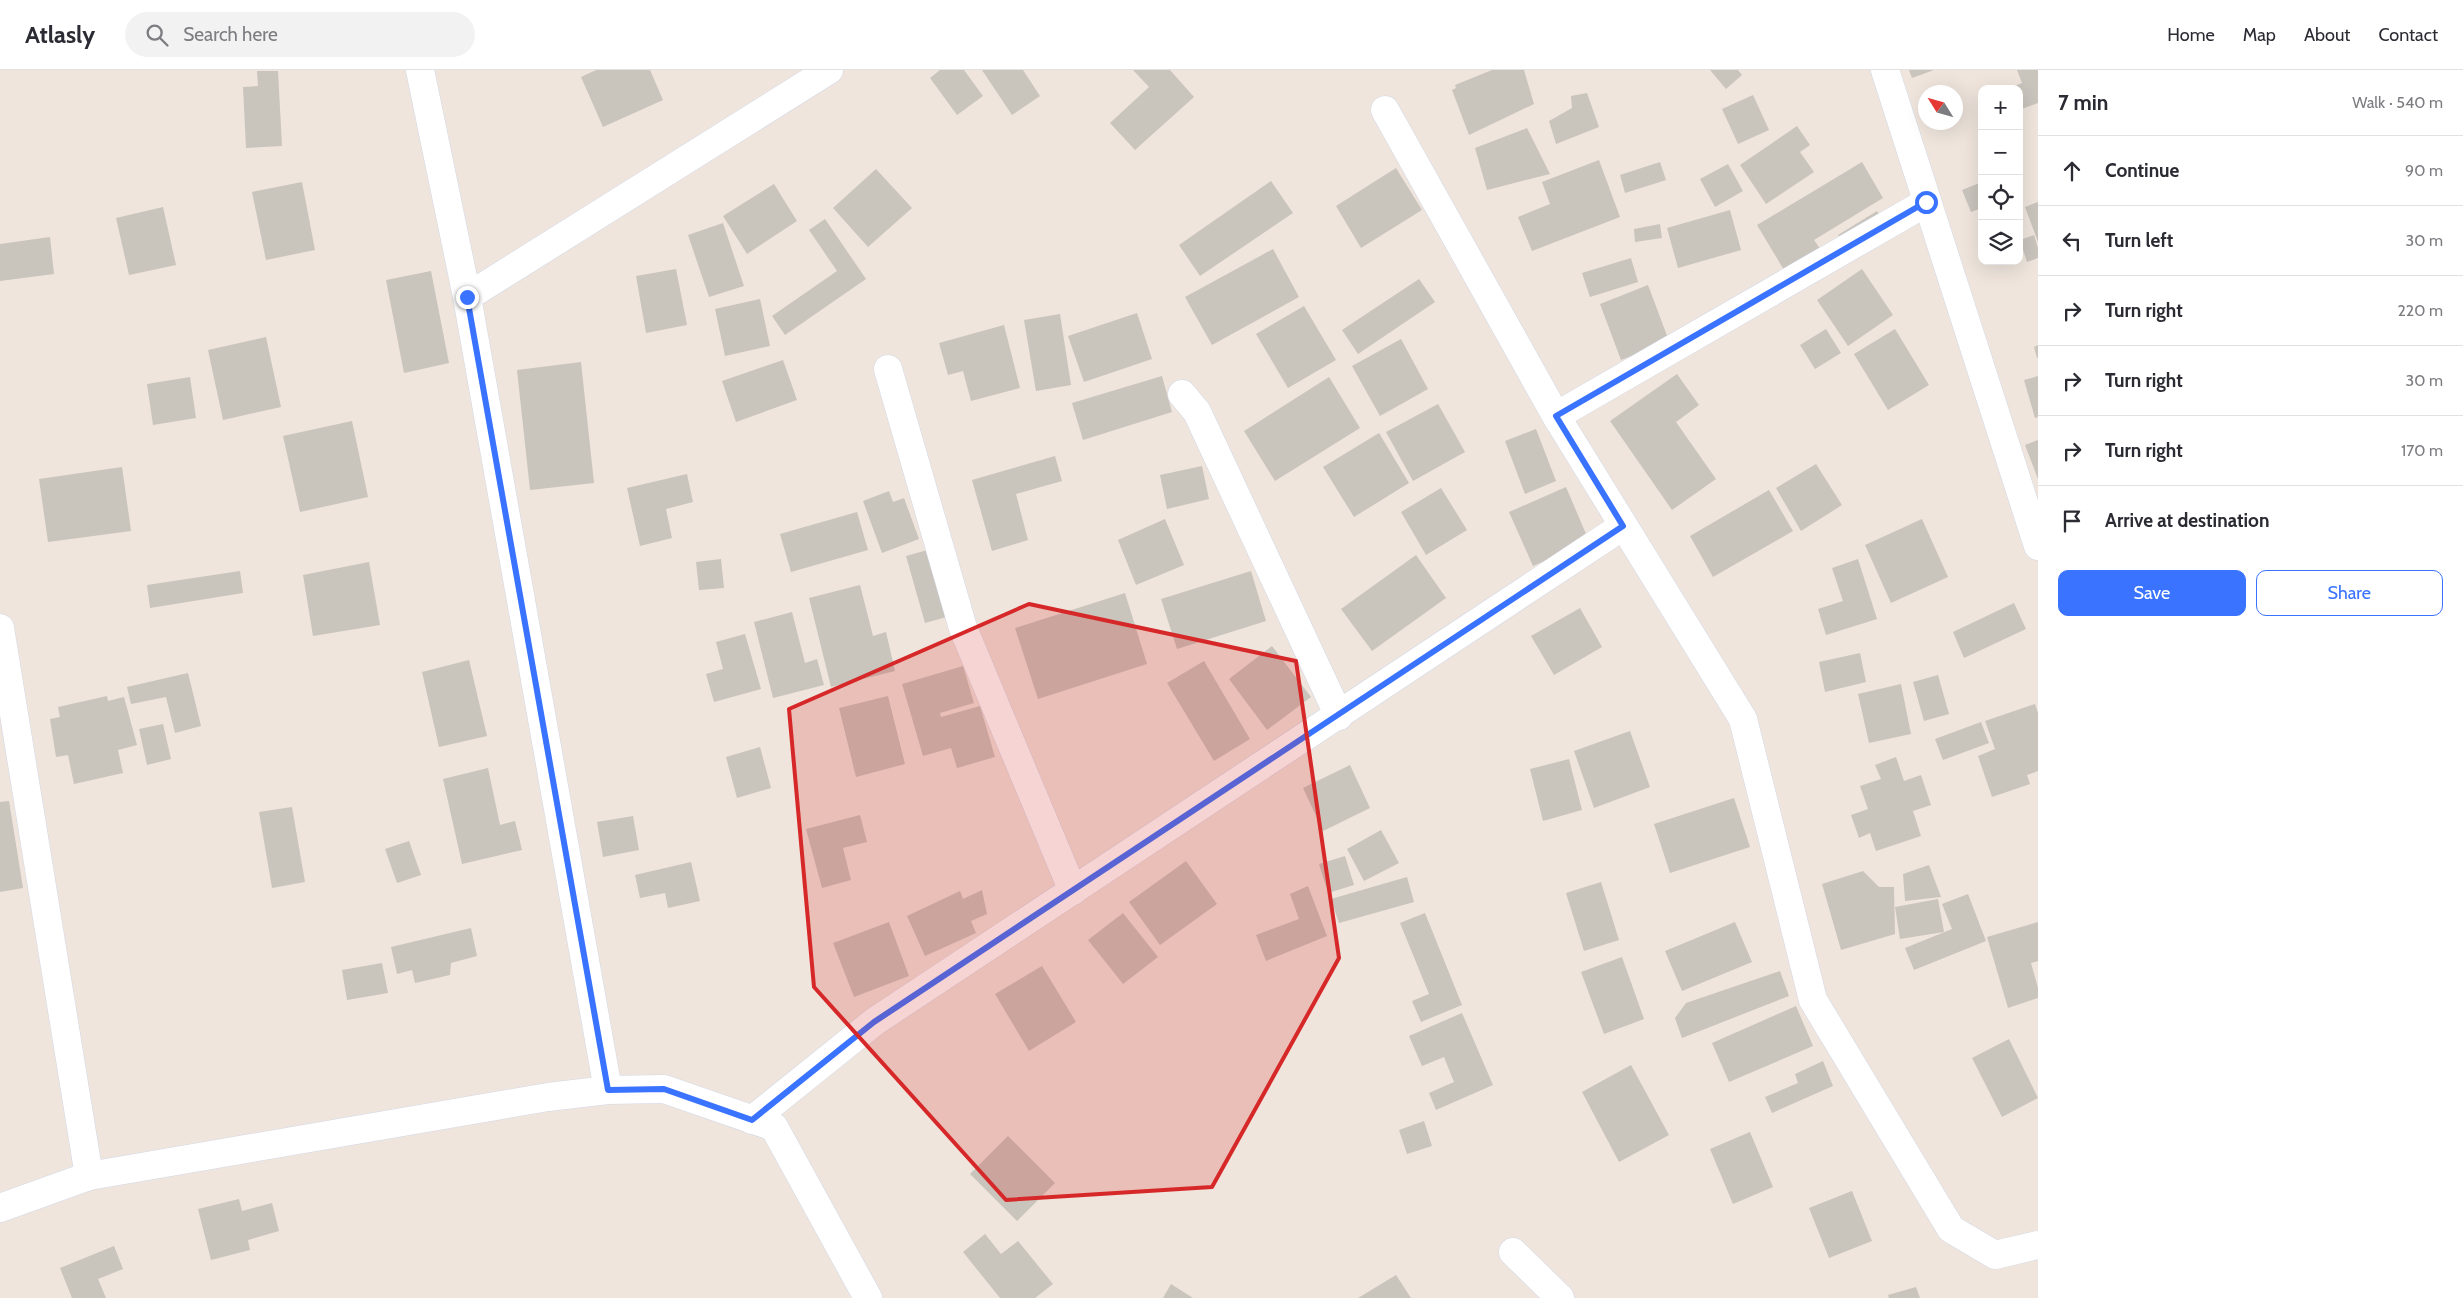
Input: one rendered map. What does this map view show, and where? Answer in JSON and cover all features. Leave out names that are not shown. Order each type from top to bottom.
[{"type":"street","points":[[420,70],[467,297],[608,1090]]},
{"type":"street","points":[[467,297],[829,70]]},
{"type":"street","points":[[1885,70],[2038,546]]},
{"type":"street","points":[[1385,110],[1556,416],[1743,719],[1813,1000],[1951,1228],[1995,1255],[2038,1246]]},
{"type":"street","points":[[1556,416],[1926,202]]},
{"type":"street","points":[[888,369],[962,628],[1073,891]]},
{"type":"street","points":[[1182,394],[1196,412],[1339,716]]},
{"type":"street","points":[[752,1120],[874,1022],[1339,716],[1623,526]]},
{"type":"street","points":[[0,628],[3,668],[89,1176]]},
{"type":"street","points":[[0,1208],[89,1176],[548,1097],[608,1090],[664,1089],[774,1127],[868,1298]]},
{"type":"street","points":[[1513,1252],[1560,1298]]},
{"type":"highlighted area","points":[[1029,604],[1296,661],[1339,958],[1212,1187],[1006,1200],[814,987],[789,709]]},
{"type":"building","points":[[596,70],[650,70],[663,100],[603,127],[581,77]]},
{"type":"building","points":[[940,70],[964,70],[983,96],[957,115],[930,78]]},
{"type":"building","points":[[982,70],[1023,70],[1040,96],[1012,115]]},
{"type":"building","points":[[1133,70],[1170,70],[1194,97],[1135,150],[1110,123],[1149,87]]},
{"type":"building","points":[[1492,70],[1524,70],[1534,104],[1469,135],[1452,90],[1456,88],[1455,85]]},
{"type":"building","points":[[1710,70],[1738,70],[1742,75],[1726,89]]},
{"type":"building","points":[[1909,70],[1934,70],[1912,78]]},
{"type":"building","points":[[2017,70],[2038,70],[2038,103],[2023,109],[2023,85],[2017,85],[2022,83]]},
{"type":"building","points":[[257,71],[278,71],[282,146],[246,148],[243,87],[258,86]]},
{"type":"building","points":[[1587,93],[1599,127],[1556,144],[1549,121],[1572,108],[1571,96]]},
{"type":"building","points":[[1753,95],[1769,130],[1738,144],[1722,109]]},
{"type":"building","points":[[1797,126],[1810,145],[1800,152],[1814,172],[1766,204],[1740,165]]},
{"type":"building","points":[[1527,128],[1550,174],[1487,190],[1475,148]]},
{"type":"building","points":[[1599,160],[1620,217],[1532,251],[1518,217],[1550,204],[1542,182]]},
{"type":"building","points":[[1660,162],[1666,180],[1625,193],[1620,175]]},
{"type":"building","points":[[1862,162],[1883,198],[1814,240],[1823,253],[1787,275],[1757,225]]},
{"type":"building","points":[[1728,164],[1743,191],[1715,207],[1700,179]]},
{"type":"building","points":[[1396,168],[1422,210],[1361,248],[1336,206]]},
{"type":"building","points":[[876,169],[912,208],[868,247],[833,208]]},
{"type":"building","points":[[1271,181],[1293,213],[1200,276],[1179,245]]},
{"type":"building","points":[[302,182],[315,250],[266,260],[252,192]]},
{"type":"building","points":[[774,184],[797,221],[747,254],[723,216]]},
{"type":"building","points":[[1978,184],[1978,209],[1971,212],[1962,190]]},
{"type":"building","points":[[2038,202],[2038,242],[2025,207]]},
{"type":"building","points":[[163,207],[176,265],[129,275],[116,218]]},
{"type":"building","points":[[1730,210],[1741,250],[1678,268],[1667,228]]},
{"type":"building","points":[[1877,211],[1883,222],[1845,246],[1838,235]]},
{"type":"building","points":[[825,219],[866,279],[785,335],[772,316],[837,271],[809,230]]},
{"type":"building","points":[[723,223],[744,286],[709,297],[688,235]]},
{"type":"building","points":[[1660,224],[1662,238],[1635,242],[1634,229]]},
{"type":"building","points":[[2034,235],[2038,248],[2038,258],[2027,262],[2023,249],[2023,239]]},
{"type":"building","points":[[50,237],[54,274],[0,281],[0,244]]},
{"type":"building","points":[[1273,249],[1299,297],[1212,345],[1185,297]]},
{"type":"building","points":[[1631,258],[1638,282],[1590,297],[1582,273]]},
{"type":"building","points":[[676,269],[687,325],[646,333],[636,276]]},
{"type":"building","points":[[1862,269],[1893,315],[1848,346],[1817,300]]},
{"type":"building","points":[[431,271],[449,363],[404,373],[386,280]]},
{"type":"building","points":[[1419,279],[1435,302],[1358,354],[1342,330]]},
{"type":"building","points":[[1648,285],[1669,341],[1621,360],[1600,304]]},
{"type":"building","points":[[760,299],[770,346],[725,356],[715,309]]},
{"type":"building","points":[[1304,306],[1336,360],[1288,388],[1256,334]]},
{"type":"building","points":[[1137,313],[1152,359],[1084,382],[1068,336]]},
{"type":"building","points":[[1060,314],[1071,385],[1036,391],[1024,320]]},
{"type":"building","points":[[1004,325],[1020,388],[971,401],[963,371],[948,375],[939,343]]},
{"type":"building","points":[[1826,329],[1841,353],[1815,369],[1800,345]]},
{"type":"building","points":[[1895,329],[1929,385],[1888,410],[1854,354]]},
{"type":"building","points":[[266,337],[281,407],[223,420],[208,350]]},
{"type":"building","points":[[1401,339],[1428,389],[1380,416],[1352,366]]},
{"type":"building","points":[[2038,345],[2038,358],[2037,358],[2034,347]]},
{"type":"building","points":[[783,360],[797,400],[736,422],[722,381]]},
{"type":"building","points":[[581,362],[594,483],[530,490],[517,370]]},
{"type":"building","points":[[1677,374],[1699,405],[1676,422],[1716,479],[1672,510],[1610,421]]},
{"type":"building","points":[[1162,376],[1172,412],[1083,440],[1072,403]]},
{"type":"building","points":[[2038,376],[2038,417],[2035,418],[2024,380]]},
{"type":"building","points":[[190,377],[196,418],[153,425],[147,384]]},
{"type":"building","points":[[1329,377],[1360,428],[1275,481],[1244,431]]},
{"type":"building","points":[[1438,404],[1465,452],[1413,481],[1386,432]]},
{"type":"building","points":[[352,421],[368,497],[300,512],[283,436]]},
{"type":"building","points":[[1536,429],[1556,481],[1525,494],[1505,441]]},
{"type":"building","points":[[1379,433],[1409,483],[1354,517],[1323,467]]},
{"type":"building","points":[[2038,440],[2038,479],[2025,445]]},
{"type":"building","points":[[1055,456],[1062,481],[1016,494],[1028,540],[992,551],[972,480]]},
{"type":"building","points":[[1816,464],[1842,505],[1801,531],[1776,488]]},
{"type":"building","points":[[1202,466],[1209,499],[1167,509],[1160,475]]},
{"type":"building","points":[[122,467],[131,531],[48,542],[39,479]]},
{"type":"building","points":[[687,474],[693,502],[666,509],[672,538],[640,546],[627,488]]},
{"type":"building","points":[[1566,487],[1589,541],[1533,566],[1509,512]]},
{"type":"building","points":[[1441,488],[1467,530],[1426,555],[1401,512]]},
{"type":"building","points":[[1769,490],[1793,531],[1713,577],[1690,536]]},
{"type":"building","points":[[889,491],[893,502],[904,498],[919,539],[882,553],[863,501]]},
{"type":"building","points":[[857,512],[868,550],[791,572],[780,534]]},
{"type":"building","points":[[1165,519],[1184,565],[1136,585],[1118,540]]},
{"type":"building","points":[[1922,519],[1948,577],[1891,603],[1865,545]]},
{"type":"building","points":[[931,549],[950,616],[925,623],[906,556]]},
{"type":"building","points":[[1416,555],[1446,598],[1372,651],[1341,609]]},
{"type":"building","points":[[721,559],[724,588],[699,590],[696,562]]},
{"type":"building","points":[[1858,559],[1877,619],[1826,635],[1818,609],[1843,601],[1832,568]]},
{"type":"building","points":[[369,562],[380,625],[313,636],[303,575]]},
{"type":"building","points":[[240,571],[243,593],[150,608],[147,585]]},
{"type":"building","points":[[1251,571],[1266,621],[1177,649],[1161,599]]},
{"type":"building","points":[[860,585],[873,636],[886,632],[895,671],[831,687],[809,598]]},
{"type":"building","points":[[1125,593],[1147,664],[1038,699],[1015,628]]},
{"type":"building","points":[[2014,603],[2026,629],[1964,658],[1953,632]]},
{"type":"building","points":[[1580,608],[1602,647],[1554,675],[1531,636]]},
{"type":"building","points":[[792,612],[805,663],[817,659],[824,685],[773,698],[754,622]]},
{"type":"building","points":[[745,634],[761,689],[714,702],[706,674],[723,669],[716,642]]},
{"type":"building","points":[[1272,646],[1311,697],[1267,730],[1229,679]]},
{"type":"building","points":[[1860,653],[1866,682],[1825,692],[1819,662]]},
{"type":"building","points":[[469,660],[487,736],[439,747],[422,672]]},
{"type":"building","points":[[1204,661],[1250,739],[1214,761],[1167,683]]},
{"type":"building","points":[[963,666],[974,703],[940,713],[941,717],[980,706],[995,757],[957,768],[951,748],[923,756],[902,684]]},
{"type":"building","points":[[188,673],[201,726],[175,733],[166,697],[131,704],[127,687]]},
{"type":"building","points":[[1938,675],[1949,714],[1924,721],[1913,682]]},
{"type":"building","points":[[1901,684],[1911,734],[1869,743],[1858,694]]},
{"type":"building","points":[[107,696],[108,701],[124,697],[137,745],[118,750],[123,773],[74,784],[68,755],[56,757],[50,719],[60,717],[58,707]]},
{"type":"building","points":[[888,696],[905,764],[856,777],[839,708]]},
{"type":"building","points":[[2035,704],[2038,713],[2038,771],[2027,775],[2030,784],[1992,797],[1978,756],[1995,749],[1985,721]]},
{"type":"building","points":[[1981,722],[1989,743],[1943,760],[1935,739]]},
{"type":"building","points":[[163,724],[171,759],[147,765],[139,729]]},
{"type":"building","points":[[1630,731],[1650,787],[1594,808],[1574,751]]},
{"type":"building","points":[[760,747],[771,788],[737,798],[726,757]]},
{"type":"building","points":[[1896,757],[1904,781],[1921,775],[1931,805],[1913,811],[1921,836],[1876,851],[1870,833],[1859,838],[1851,815],[1868,809],[1860,786],[1881,779],[1875,765]]},
{"type":"building","points":[[1569,759],[1582,810],[1543,821],[1530,769]]},
{"type":"building","points":[[1350,765],[1370,808],[1323,831],[1303,788]]},
{"type":"building","points":[[488,768],[500,825],[515,821],[522,850],[462,864],[443,779]]},
{"type":"building","points":[[1734,798],[1750,847],[1670,873],[1654,824]]},
{"type":"building","points":[[9,801],[23,888],[0,892],[0,802]]},
{"type":"building","points":[[292,807],[305,882],[272,888],[259,812]]},
{"type":"building","points":[[860,815],[867,842],[843,848],[851,880],[822,888],[806,829]]},
{"type":"building","points":[[633,816],[639,850],[603,857],[597,822]]},
{"type":"building","points":[[1381,830],[1399,863],[1364,881],[1347,849]]},
{"type":"building","points":[[409,841],[421,875],[397,883],[385,849]]},
{"type":"building","points":[[1345,856],[1354,885],[1328,893],[1319,864]]},
{"type":"building","points":[[1186,861],[1217,904],[1160,945],[1129,902]]},
{"type":"building","points":[[691,862],[700,901],[668,908],[665,893],[640,898],[635,875]]},
{"type":"building","points":[[1929,865],[1941,897],[1905,901],[1903,874]]},
{"type":"building","points":[[1863,871],[1879,887],[1894,887],[1895,934],[1841,950],[1822,884]]},
{"type":"building","points":[[1407,877],[1414,902],[1339,923],[1331,899]]},
{"type":"building","points":[[1601,882],[1619,940],[1584,951],[1566,893]]},
{"type":"building","points":[[1308,886],[1327,936],[1266,961],[1256,935],[1299,919],[1290,894]]},
{"type":"building","points":[[982,890],[987,914],[971,921],[976,933],[925,956],[907,916],[960,891],[963,899]]},
{"type":"building","points":[[1968,894],[1986,941],[1914,970],[1905,948],[1952,929],[1942,904]]},
{"type":"building","points":[[1938,899],[1944,932],[1900,939],[1895,907]]},
{"type":"building","points":[[1123,913],[1158,957],[1123,984],[1088,940]]},
{"type":"building","points":[[1425,913],[1462,1005],[1421,1022],[1412,1001],[1429,994],[1400,923]]},
{"type":"building","points":[[889,922],[909,976],[854,997],[833,943]]},
{"type":"building","points":[[1735,922],[1752,962],[1682,991],[1665,951]]},
{"type":"building","points":[[2038,922],[2038,961],[2031,963],[2038,988],[2038,998],[2008,1008],[1987,937]]},
{"type":"building","points":[[471,928],[477,956],[451,963],[450,975],[415,983],[412,970],[397,974],[391,947]]},
{"type":"building","points":[[1622,957],[1644,1019],[1604,1034],[1581,972]]},
{"type":"building","points":[[382,963],[388,993],[347,1000],[342,970]]},
{"type":"building","points":[[1042,966],[1076,1022],[1029,1051],[995,994]]},
{"type":"building","points":[[1780,971],[1789,996],[1682,1038],[1675,1018],[1686,1003]]},
{"type":"building","points":[[1796,1006],[1813,1046],[1729,1082],[1712,1043]]},
{"type":"building","points":[[1462,1013],[1493,1085],[1436,1110],[1429,1093],[1454,1082],[1444,1057],[1422,1066],[1409,1036]]},
{"type":"building","points":[[2009,1039],[2038,1098],[2002,1117],[1972,1058]]},
{"type":"building","points":[[1823,1061],[1833,1086],[1772,1113],[1765,1097],[1798,1083],[1795,1074]]},
{"type":"building","points":[[1631,1065],[1669,1135],[1619,1162],[1582,1092]]},
{"type":"building","points":[[1424,1121],[1432,1146],[1407,1154],[1399,1130]]},
{"type":"building","points":[[1750,1132],[1773,1187],[1733,1204],[1710,1149]]},
{"type":"building","points":[[1008,1136],[1055,1183],[1017,1221],[970,1174]]},
{"type":"building","points":[[1852,1191],[1872,1241],[1829,1258],[1809,1208]]},
{"type":"building","points":[[239,1199],[242,1211],[272,1203],[279,1231],[248,1240],[250,1250],[211,1260],[198,1209]]},
{"type":"building","points":[[985,1234],[1001,1254],[1018,1241],[1053,1284],[1035,1298],[1000,1298],[963,1252]]},
{"type":"building","points":[[114,1246],[123,1269],[98,1279],[106,1298],[72,1298],[60,1268]]},
{"type":"building","points":[[1396,1275],[1411,1298],[1358,1298]]},
{"type":"building","points":[[1171,1284],[1193,1298],[1163,1298]]},
{"type":"building","points":[[1916,1287],[1920,1298],[1889,1298],[1888,1295]]},
{"type":"route","points":[[467,297],[608,1090],[664,1089],[752,1120],[874,1022],[1339,716],[1623,526],[1556,416],[1926,202]]}]
